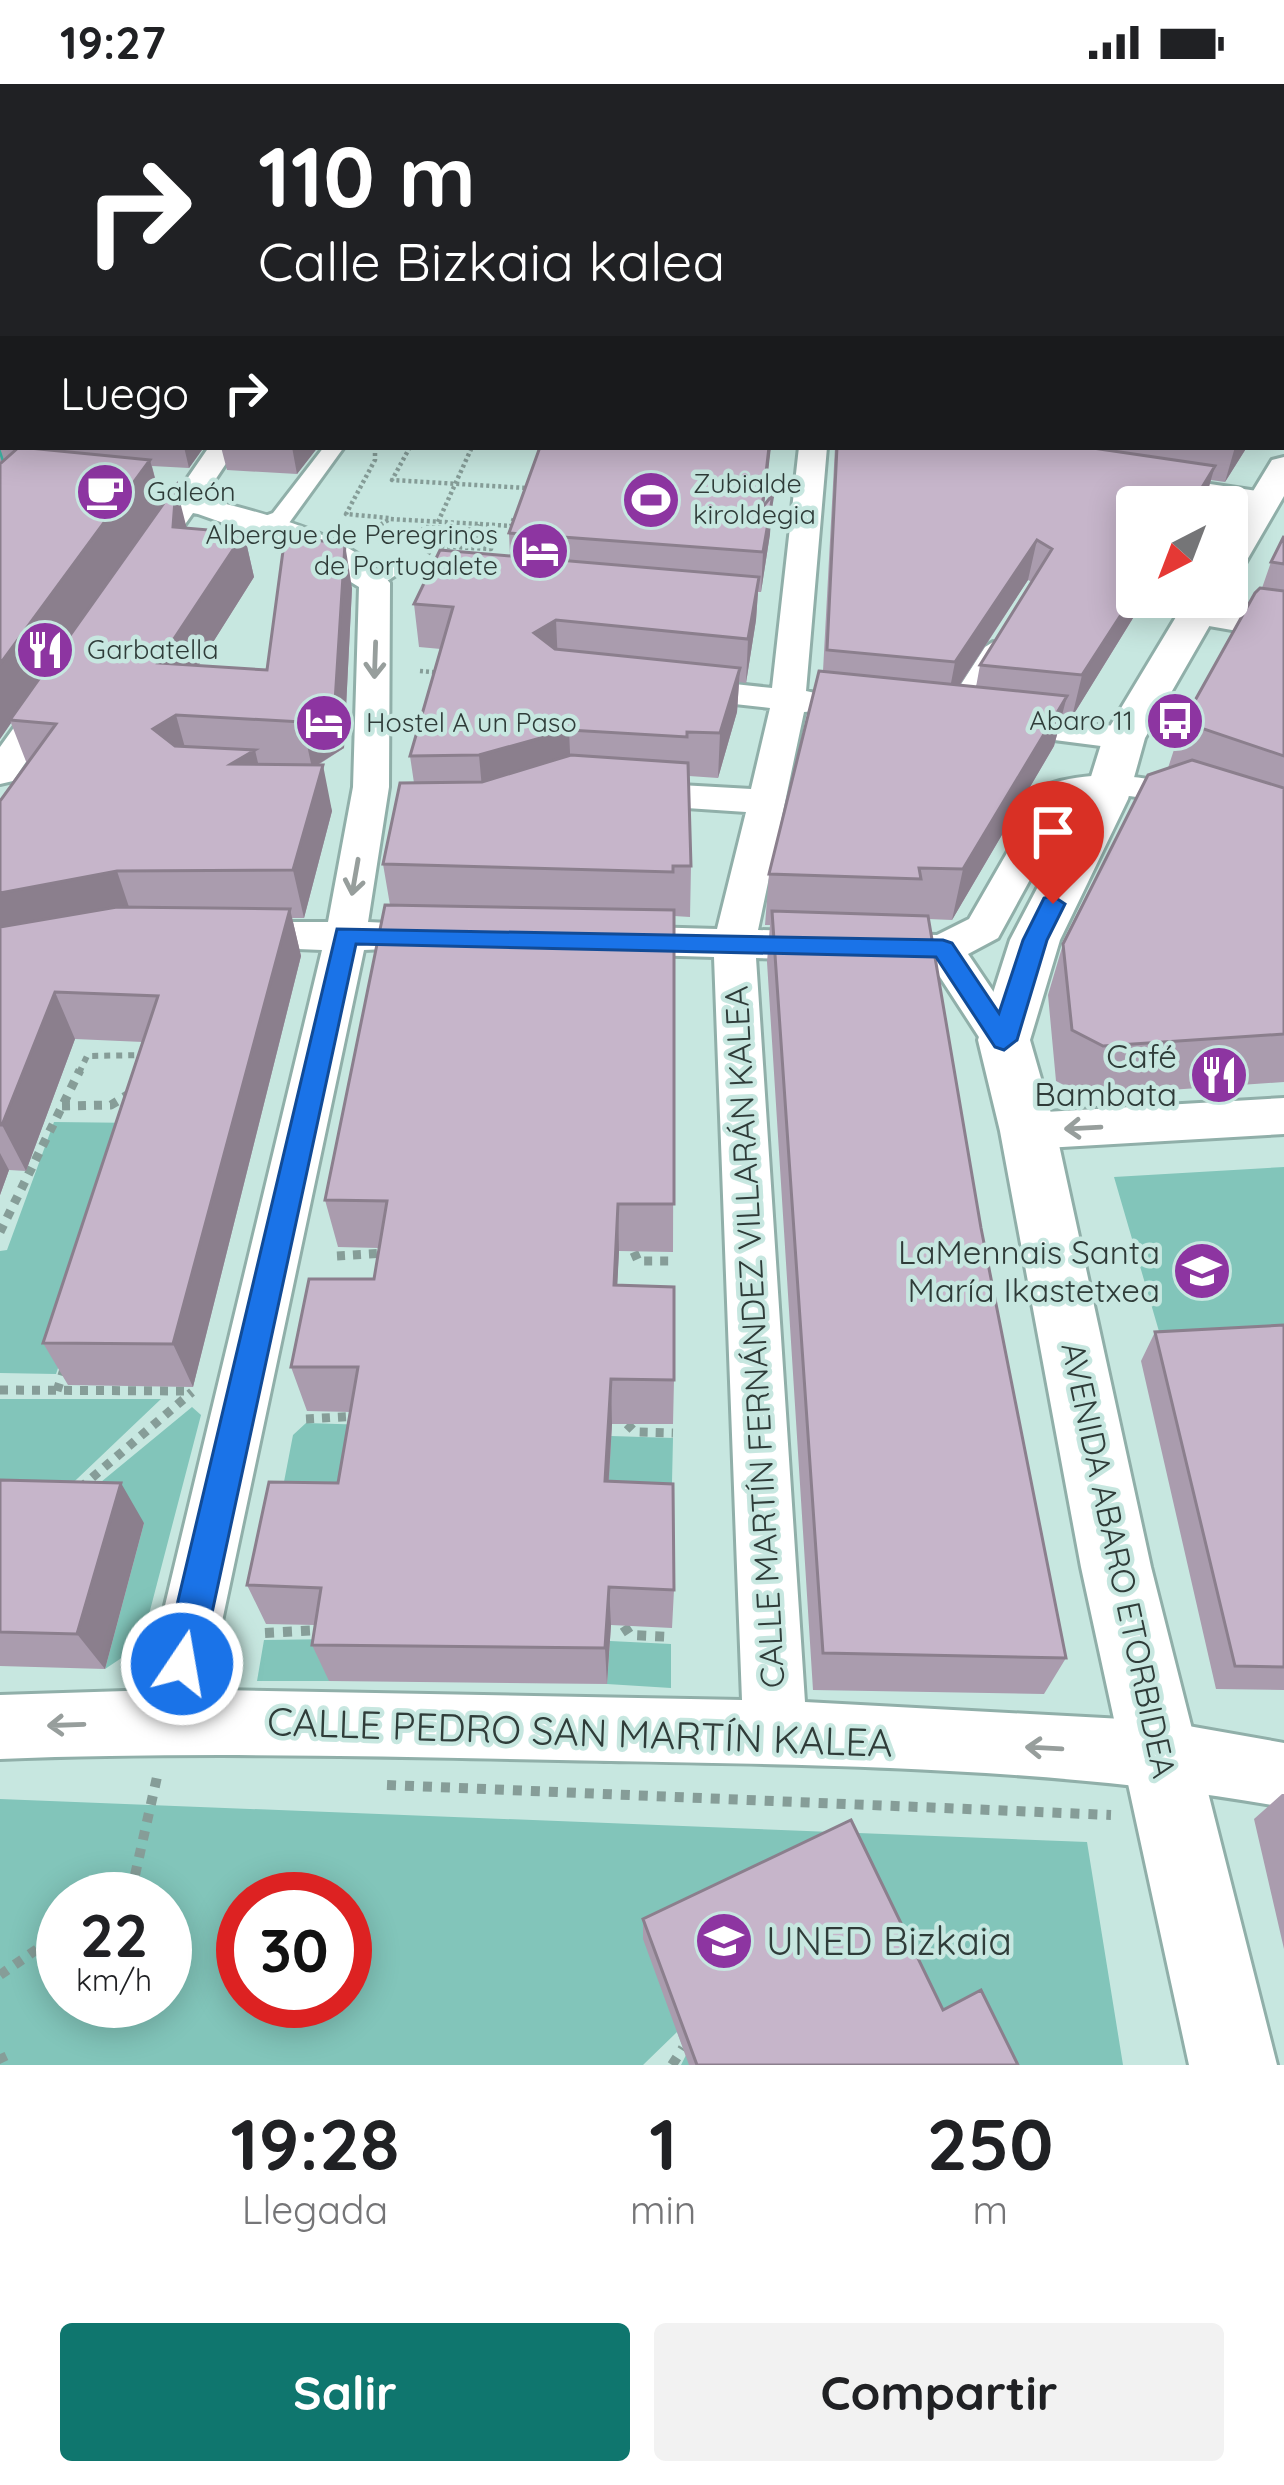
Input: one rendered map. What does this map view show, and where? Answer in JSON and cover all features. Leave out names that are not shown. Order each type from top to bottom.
[{"type":"street","points":[[150,556],[178,492],[220,450]]},
{"type":"street","points":[[265,524],[281,518],[332,450]]},
{"type":"street","name":"CALLE MARTÍN FERNÁNDEZ VILLARÁN KALEA","points":[[775,1732],[734,943],[788,700],[781,606],[812,450]]},
{"type":"street","points":[[1248,528],[1284,467]]},
{"type":"street","points":[[1114,478],[1264,501]]},
{"type":"street","points":[[178,492],[265,524],[374,583],[371,802],[346,935],[182,1664],[189,1749]]},
{"type":"street","points":[[1004,1040],[1035,940],[1118,760],[1195,618]]},
{"type":"street","points":[[1245,618],[1284,629]]},
{"type":"street","points":[[0,773],[69,674]]},
{"type":"street","points":[[653,686],[843,706]]},
{"type":"street","points":[[941,717],[1118,760],[1284,831]]},
{"type":"street","points":[[576,940],[943,949],[984,928],[1059,793],[1118,760]]},
{"type":"street","points":[[595,791],[768,802]]},
{"type":"street","points":[[183,936],[485,938]]},
{"type":"street","points":[[943,949],[1004,1040]]},
{"type":"street","name":"AVENIDA ABARO ETORBIDEA","points":[[1004,1040],[1028,1131],[1116,1567],[1233,2065]]},
{"type":"street","points":[[1028,1131],[1284,1116]]},
{"type":"street","name":"CALLE PEDRO SAN MARTÍN KALEA","points":[[0,1727],[189,1749],[775,1732],[1160,1754],[1284,1775]]},
{"type":"lane","points":[[374,583],[403,566]]},
{"type":"lane","points":[[941,717],[1006,626]]},
{"type":"path","points":[[375,450],[375,460],[346,514],[511,526],[534,468]]},
{"type":"path","points":[[408,450],[392,480],[526,488]]},
{"type":"path","points":[[438,522],[471,450]]},
{"type":"path","points":[[379,526],[390,519]]},
{"type":"path","points":[[435,557],[428,555],[433,546],[490,549],[492,544],[419,540],[424,526],[477,530],[480,524]]},
{"type":"path","points":[[386,536],[395,531],[494,537]]},
{"type":"path","points":[[419,671],[465,674]]},
{"type":"path","points":[[0,1232],[87,1056],[162,1055]]},
{"type":"path","points":[[62,1106],[112,1105],[140,1088]]},
{"type":"path","points":[[337,1256],[382,1255],[389,1248]]},
{"type":"path","points":[[634,1252],[638,1261],[673,1261]]},
{"type":"path","points":[[57,1391],[71,1346]]},
{"type":"path","points":[[0,1390],[193,1391],[73,1495]]},
{"type":"path","points":[[305,1419],[354,1419],[364,1412]]},
{"type":"path","points":[[627,1424],[635,1432],[673,1433]]},
{"type":"path","points":[[265,1633],[316,1634],[327,1626]]},
{"type":"path","points":[[624,1626],[630,1635],[672,1637]]},
{"type":"path","points":[[136,1872],[158,1775],[189,1749]]},
{"type":"path","points":[[369,1784],[1111,1815]]},
{"type":"path","points":[[0,1975],[36,1950]]},
{"type":"path","points":[[672,2065],[682,2048]]},
{"type":"path","points":[[0,2054],[5,2065]]},
{"type":"shaded area","points":[[0,450],[20,450],[0,471]]},
{"type":"shaded area","points":[[54,1122],[141,1123],[56,1374],[0,1373],[0,1251],[7,1250]]},
{"type":"shaded area","points":[[1284,1167],[1284,1345],[1165,1352],[1114,1177]]},
{"type":"shaded area","points":[[0,1399],[161,1399],[57,1498],[0,1497]]},
{"type":"shaded area","points":[[192,1407],[201,1415],[141,1645],[105,1669],[144,1523],[84,1496]]},
{"type":"shaded area","points":[[306,1423],[369,1425],[353,1525],[278,1513],[293,1435]]},
{"type":"shaded area","points":[[611,1436],[673,1438],[671,1526],[606,1523]]},
{"type":"shaded area","points":[[335,1639],[329,1681],[257,1681],[264,1640]]},
{"type":"shaded area","points":[[610,1641],[671,1644],[671,1688],[607,1684]]},
{"type":"shaded area","name":"UNED Bizkaia","points":[[0,1799],[1087,1842],[1123,2065],[681,2065],[686,2055],[677,2032],[643,2065],[0,2065]]},
{"type":"building","points":[[16,450],[150,460],[0,664],[0,464]]},
{"type":"building","name":"Zubialde kiroldegia","points":[[539,450],[769,450],[762,508],[773,494],[763,552],[509,533]]},
{"type":"building","points":[[837,450],[1106,450],[1215,466],[1203,486],[1116,486],[1119,618],[1082,675],[980,665],[1052,549],[1037,540],[955,662],[827,650]]},
{"type":"building","points":[[176,486],[173,527],[244,533],[158,663],[267,670],[285,536],[345,544],[335,702],[302,722],[176,715],[153,729],[175,746],[255,750],[231,764],[323,765],[293,870],[117,871],[0,893],[0,801],[56,724],[10,720]]},
{"type":"building","points":[[1284,536],[1284,564],[1271,562]]},
{"type":"building","points":[[440,550],[759,577],[748,639],[556,620],[534,633],[555,649],[740,668],[720,733],[687,732],[687,737],[569,730],[479,755],[410,756],[453,607],[414,604]]},
{"type":"building","points":[[1260,588],[1284,591],[1284,756],[1183,722],[1241,618],[1248,618]]},
{"type":"building","points":[[819,671],[1067,696],[963,869],[919,868],[921,879],[769,874]]},
{"type":"building","points":[[571,755],[688,763],[691,866],[673,866],[673,872],[383,864],[400,783],[482,782]]},
{"type":"building","points":[[1192,760],[1284,788],[1284,1034],[1103,1046],[1072,1030],[1063,944],[1148,775]]},
{"type":"building","points":[[385,905],[674,910],[674,1204],[618,1204],[614,1285],[674,1287],[674,1380],[611,1379],[605,1481],[673,1484],[674,1590],[609,1587],[605,1648],[312,1645],[321,1588],[247,1585],[269,1482],[338,1483],[358,1367],[291,1367],[309,1279],[374,1279],[387,1201],[325,1200]]},
{"type":"building","points":[[117,907],[290,909],[173,1344],[43,1343],[158,996],[55,992],[0,1125],[0,927]]},
{"type":"building","points":[[772,911],[928,916],[981,1228],[1066,1658],[823,1653]]},
{"type":"building","points":[[1284,1325],[1284,1667],[1235,1666],[1155,1332]]},
{"type":"building","points":[[0,1480],[121,1483],[77,1634],[0,1632]]},
{"type":"building","points":[[851,1820],[943,2010],[981,1990],[1018,2065],[697,2065],[643,1919]]},
{"type":"place","name":"Galeón","points":[[105,492]]},
{"type":"place","name":"Zubialde kiroldegia","points":[[651,500]]},
{"type":"place","name":"Albergue de Peregrinos de Portugalete","points":[[540,551]]},
{"type":"place","name":"Garbatella","points":[[45,650]]},
{"type":"place","name":"Abaro 11","points":[[1175,721]]},
{"type":"place","name":"Hostel A un Paso","points":[[324,723]]},
{"type":"place","name":"Café Bambata","points":[[1219,1075]]},
{"type":"place","name":"LaMennais Santa María Ikastetxea","points":[[1202,1271]]},
{"type":"place","name":"UNED Bizkaia","points":[[724,1941]]},
{"type":"route","points":[[182,1664],[346,935],[943,949],[1004,1040],[1035,940],[1053,904]]}]
